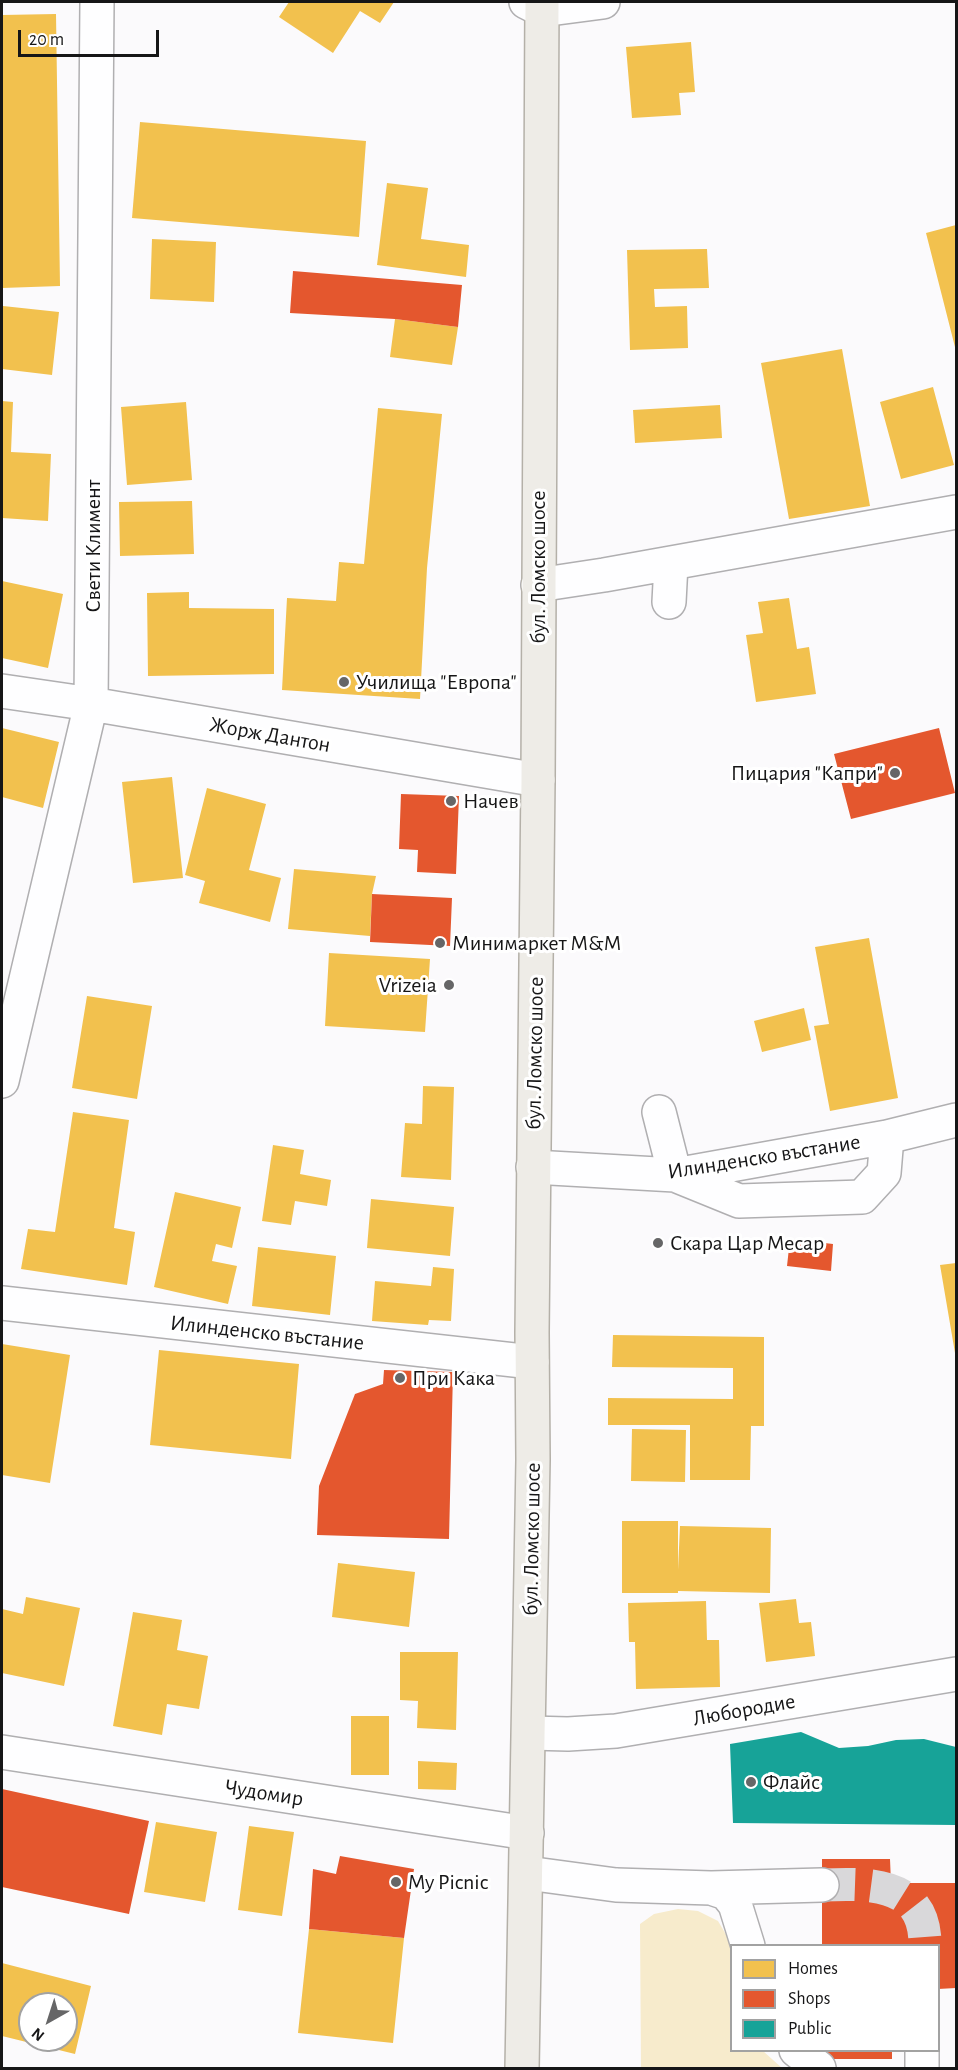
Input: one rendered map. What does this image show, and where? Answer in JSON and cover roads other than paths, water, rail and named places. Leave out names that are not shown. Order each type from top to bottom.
[{"type":"main road","name":"бул. Ломско шосе","points":[[522,2068],[530,1733],[538,780],[537,4]]},
{"type":"street","name":"Свети Климент","points":[[2,1081],[91,704],[97,2]]},
{"type":"street","points":[[537,4],[603,2]]},
{"type":"street","points":[[538,585],[671,564],[957,512]]},
{"type":"street","points":[[669,602],[671,564]]},
{"type":"street","name":"Жорж Дантон","points":[[2,691],[538,780]]},
{"type":"street","points":[[659,1112],[675,1175],[739,1201],[862,1197],[884,1173],[886,1137]]},
{"type":"street","name":"Илинденско въстание","points":[[533,1167],[675,1175],[886,1137],[957,1120]]},
{"type":"street","name":"Илинденско въстание","points":[[2,1303],[532,1362]]},
{"type":"street","name":"Любородие","points":[[530,1733],[568,1734],[616,1731],[957,1674]]},
{"type":"street","name":"Чудомир","points":[[2,1752],[527,1833]]},
{"type":"street","points":[[527,1873],[616,1885],[711,1888],[822,1885]]},
{"type":"street","points":[[711,1888],[726,1893],[735,1904],[747,1944]]},
{"type":"street","points":[[799,2052],[819,2068]]},
{"type":"street","points":[[922,2052],[922,2068]]},
{"type":"tunnel","points":[[822,1885],[876,1887],[906,1898],[916,1909],[923,1925],[925,1944]]},
{"type":"place","name":"Училища \"Европа\"","points":[[344,682]]},
{"type":"place","name":"Пицария \"Капри\"","points":[[895,773]]},
{"type":"place","name":"Начев","points":[[451,801]]},
{"type":"place","name":"Минимаркет М&М","points":[[440,943]]},
{"type":"place","name":"Vrizeia","points":[[449,985]]},
{"type":"place","name":"Скара Цар Месар","points":[[658,1243]]},
{"type":"place","name":"При Кака","points":[[400,1378]]},
{"type":"place","name":"Флайс","points":[[751,1782]]},
{"type":"place","name":"My Picnic","points":[[396,1882]]}]
